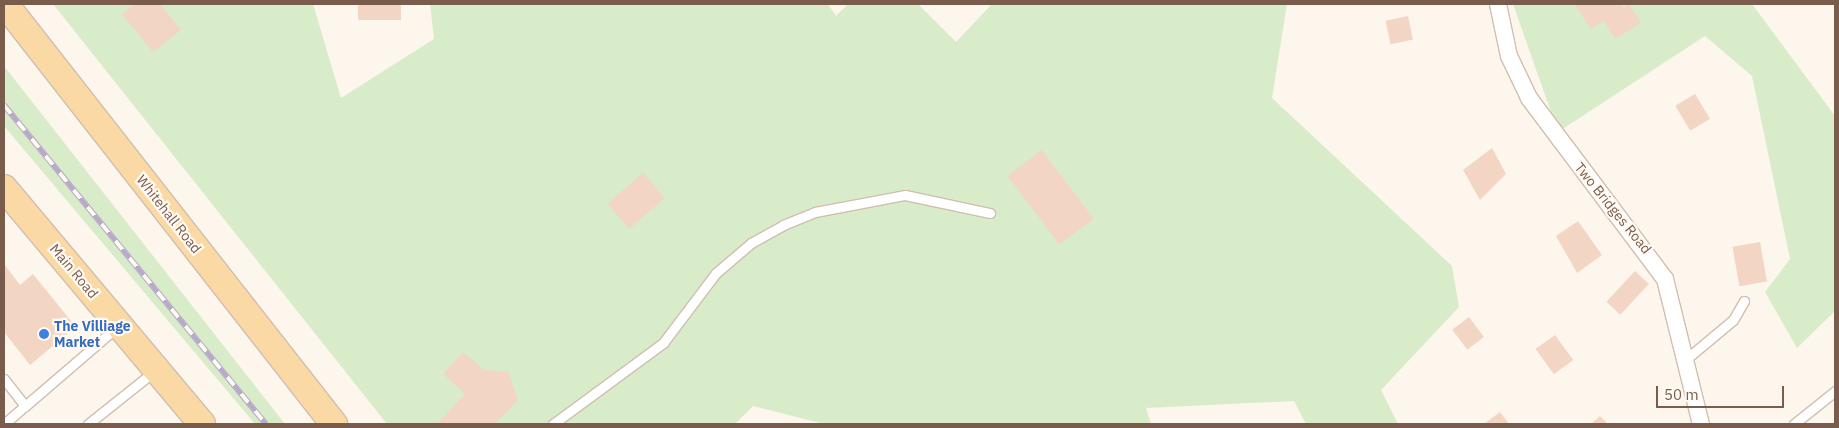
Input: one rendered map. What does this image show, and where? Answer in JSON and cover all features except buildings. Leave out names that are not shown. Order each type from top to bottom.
[{"type":"main road","name":"Whitehall Road","points":[[5,4],[334,424]]},
{"type":"main road","name":"Main Road","points":[[4,188],[202,424]]},
{"type":"street","name":"Two Bridges Road","points":[[1498,4],[1509,56],[1528,98],[1665,279],[1701,424]]},
{"type":"lane","points":[[552,424],[663,343],[716,273],[751,243],[782,225],[815,212],[905,195],[990,213]]},
{"type":"lane","points":[[1685,360],[1733,320],[1744,302]]},
{"type":"lane","points":[[4,424],[119,325]]},
{"type":"lane","points":[[88,424],[156,370]]},
{"type":"lane","points":[[4,379],[25,406]]},
{"type":"lane","points":[[1794,424],[1835,391]]},
{"type":"green space","points":[[53,4],[313,4],[341,98],[434,39],[430,4],[828,4],[836,16],[848,4],[918,4],[956,42],[992,4],[1287,4],[1272,98],[1452,266],[1459,307],[1381,390],[1398,424],[1306,424],[1294,401],[1146,408],[1151,424],[824,424],[753,406],[735,424],[387,424]]},
{"type":"green space","points":[[1513,4],[1752,4],[1835,116],[1835,311],[1797,348],[1765,292],[1790,259],[1752,76],[1705,36],[1558,132]]},
{"type":"green space","points":[[4,66],[285,424],[255,424],[4,126]]},
{"type":"railway","points":[[4,105],[266,424]]},
{"type":"place","name":"The Villiage Market","points":[[44,334]]}]
